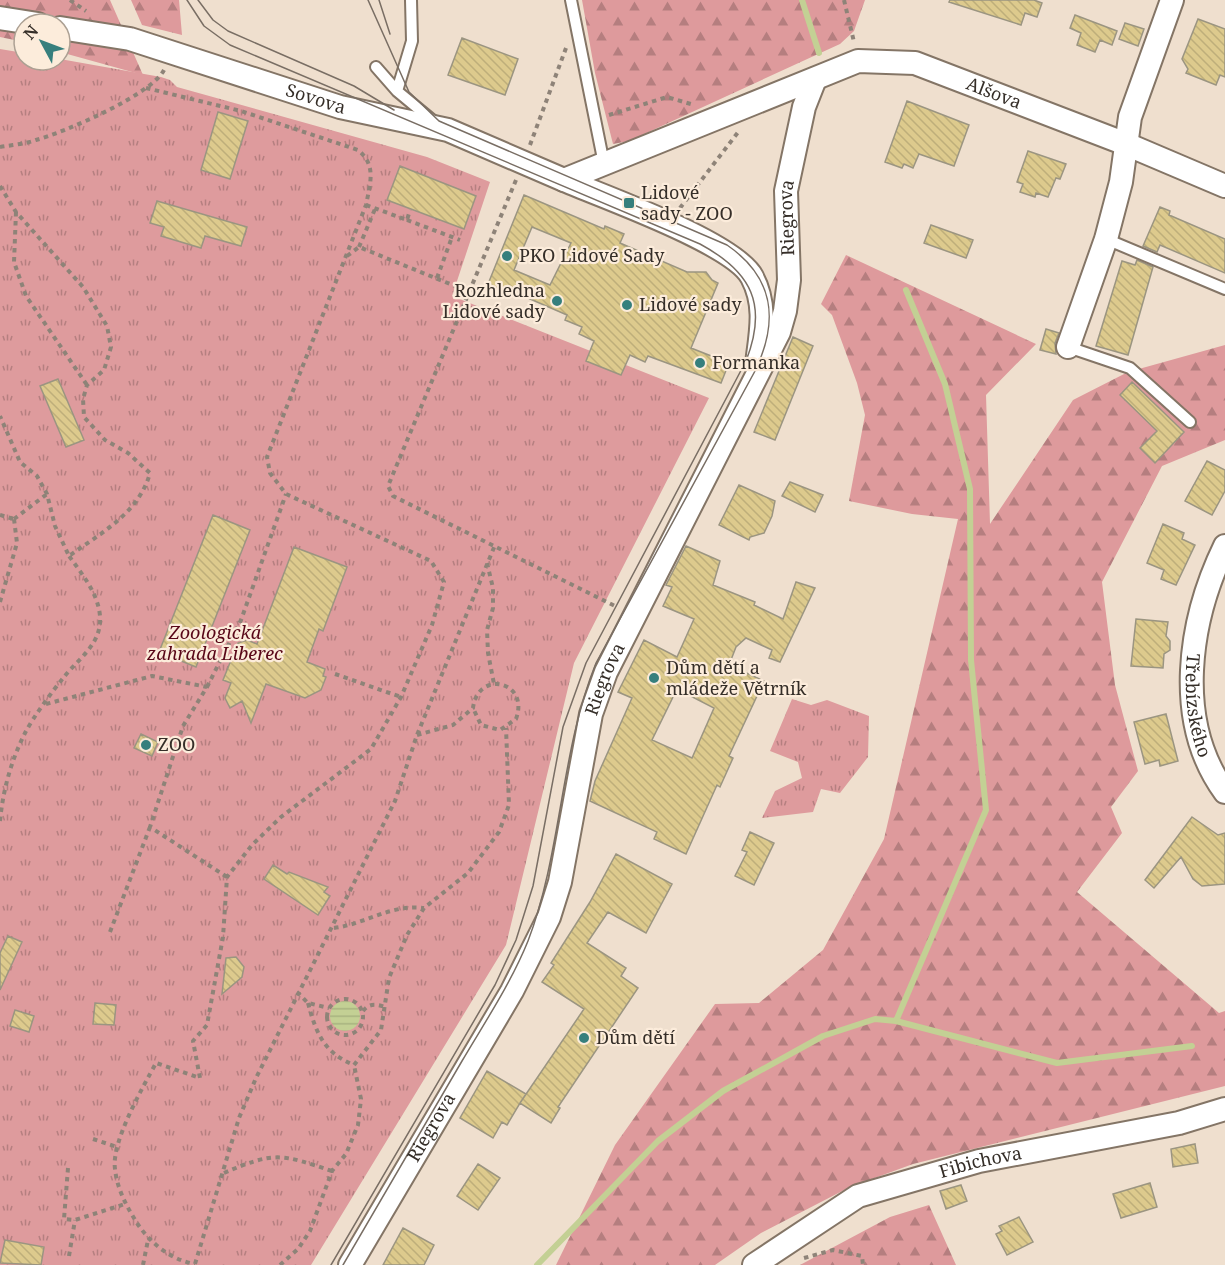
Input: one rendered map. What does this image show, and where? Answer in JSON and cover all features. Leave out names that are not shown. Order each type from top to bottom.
[{"type":"street","points":[[1068,347],[1106,239],[1122,182],[1130,117],[1172,0]]},
{"type":"street","name":"Sovova","points":[[72,30],[130,39],[340,107],[448,130],[566,179]]},
{"type":"street","points":[[566,179],[736,120],[815,79],[858,61]]},
{"type":"street","name":"Alšova","points":[[858,61],[915,63],[1126,144],[1225,186]]},
{"type":"street","name":"Riegrova","points":[[350,1265],[512,991],[549,917],[560,882],[591,714],[606,672],[779,332],[785,311],[789,280],[786,191],[804,107],[815,79]]},
{"type":"street","points":[[566,179],[710,243],[736,259],[747,271],[758,291],[764,313],[753,385]]},
{"type":"street","name":"Třebízského","points":[[1225,546],[1209,580],[1194,637],[1192,692],[1201,747],[1225,792]]},
{"type":"street","name":"Fibichova","points":[[754,1265],[858,1196],[979,1161],[1179,1123],[1225,1109]]},
{"type":"lane","points":[[397,91],[412,41],[411,0]]},
{"type":"lane","points":[[571,0],[574,25],[604,164]]},
{"type":"lane","points":[[376,67],[423,115],[448,130]]},
{"type":"lane","points":[[1106,239],[1225,290]]},
{"type":"lane","points":[[1068,347],[1130,368],[1190,422]]},
{"type":"path","points":[[844,0],[858,61]]},
{"type":"path","points":[[574,25],[524,163],[388,486],[393,496],[633,615]]},
{"type":"path","points":[[0,147],[35,141],[77,126],[146,88],[241,111],[358,150],[369,161],[372,169],[366,205],[267,457],[270,473],[286,494],[431,561],[444,582],[432,625],[401,697],[371,749],[281,817],[252,845],[227,877],[223,937],[207,1025],[192,1041],[200,1078],[156,1063],[117,1147],[114,1167],[125,1204],[148,1240],[182,1262],[195,1265],[239,1118],[297,992],[334,928],[396,801],[417,735],[495,545]]},
{"type":"path","points":[[594,120],[667,97],[736,120],[675,213]]},
{"type":"path","points":[[0,186],[16,212],[83,287],[107,326],[111,347],[104,370],[87,386],[83,399],[84,417],[105,440],[128,453],[150,473],[139,501],[122,518],[69,556]]},
{"type":"path","points":[[366,205],[460,240]]},
{"type":"path","points":[[347,256],[359,246],[375,209]]},
{"type":"path","points":[[407,220],[410,210]]},
{"type":"path","points":[[16,212],[14,262],[26,296],[87,386]]},
{"type":"path","points":[[437,278],[452,237]]},
{"type":"path","points":[[359,246],[455,286]]},
{"type":"path","points":[[0,416],[20,462],[37,476],[46,494],[55,526],[69,556],[91,588],[100,619],[96,638],[87,654],[66,674],[25,732],[3,794],[0,821]]},
{"type":"path","points":[[14,519],[46,494]]},
{"type":"path","points":[[110,933],[150,827],[183,726],[207,687],[241,620],[286,494]]},
{"type":"path","points":[[0,515],[14,519]]},
{"type":"path","points":[[0,600],[17,543],[14,519]]},
{"type":"path","points":[[487,563],[493,598],[487,630],[488,653],[495,684]]},
{"type":"path","points":[[335,674],[401,697]]},
{"type":"path","points":[[46,704],[152,676],[207,687]]},
{"type":"path","points":[[417,735],[453,725],[473,708],[479,692],[495,684],[502,684],[514,692],[519,705],[516,719],[506,728],[493,730],[481,725],[473,708]]},
{"type":"path","points":[[354,1065],[381,1030],[389,978],[407,935],[424,908],[468,873],[499,832],[509,805],[506,728]]},
{"type":"path","points":[[150,827],[227,877]]},
{"type":"path","points":[[334,928],[350,926],[391,909],[408,906],[424,908]]},
{"type":"path","points":[[280,1265],[298,1250],[310,1231],[332,1170],[346,1154],[361,1114],[359,1083],[354,1065],[330,1053],[313,1020],[308,1003],[297,992]]},
{"type":"path","points":[[363,1011],[356,1001],[345,998],[337,1000],[329,1008],[329,1026],[344,1035],[354,1033],[360,1028],[366,1006],[375,1004],[385,1007]]},
{"type":"path","points":[[308,1003],[329,1008]]},
{"type":"path","points":[[93,1139],[117,1147]]},
{"type":"path","points":[[224,1173],[259,1159],[287,1156],[332,1170]]},
{"type":"path","points":[[68,1168],[64,1219],[75,1220],[125,1204]]},
{"type":"path","points":[[69,1256],[75,1220]]},
{"type":"path","points":[[143,1265],[148,1240]]},
{"type":"path","points":[[795,1260],[833,1250],[862,1256],[863,1265]]},
{"type":"green space","points":[[0,0],[110,0],[143,75],[72,55],[72,12],[12,12],[12,40],[0,37]]},
{"type":"green space","points":[[131,0],[179,0],[182,35],[142,25]]},
{"type":"green space","points":[[582,0],[865,0],[854,31],[840,44],[629,141],[613,144],[595,73]]},
{"type":"green space","name":"Zoologická zahrada Liberec","points":[[0,49],[12,51],[12,72],[72,72],[72,61],[161,77],[170,80],[177,87],[427,157],[490,182],[452,296],[709,398],[574,663],[506,945],[311,1265],[0,1265]]},
{"type":"green space","points":[[846,255],[1036,344],[986,395],[990,524],[1073,400],[1128,372],[1225,345],[1225,440],[1162,466],[1102,582],[1115,685],[1138,771],[1111,807],[1122,833],[1077,892],[1219,1013],[1225,1011],[1225,1086],[913,1164],[850,1187],[761,1233],[715,1265],[556,1265],[615,1145],[715,1004],[759,1003],[823,950],[884,839],[958,519],[912,514],[849,501],[865,415],[857,383],[832,315],[821,304]]},
{"type":"green space","points":[[792,699],[811,705],[827,700],[869,716],[868,757],[840,793],[821,789],[813,812],[762,818],[775,791],[802,778],[798,762],[770,751]]},
{"type":"green space","points":[[929,1205],[956,1265],[800,1265],[890,1217]]},
{"type":"shaded area","points":[[345,1001],[351,1002],[359,1010],[359,1022],[351,1030],[345,1031],[339,1030],[331,1022],[330,1016],[331,1010],[339,1002]]},
{"type":"building","points":[[950,0],[1034,0],[1042,3],[1037,17],[1025,13],[1021,25],[949,2]]},
{"type":"building","points":[[1075,15],[1117,31],[1112,45],[1100,40],[1095,52],[1077,45],[1081,33],[1070,28]]},
{"type":"building","points":[[1198,19],[1225,29],[1225,77],[1220,75],[1216,85],[1186,73],[1188,69],[1182,59]]},
{"type":"building","points":[[1125,23],[1144,29],[1138,46],[1119,39]]},
{"type":"building","points":[[462,38],[518,59],[505,95],[448,75]]},
{"type":"building","points":[[907,101],[969,125],[954,166],[919,154],[913,168],[904,164],[902,168],[885,162]]},
{"type":"building","points":[[218,112],[248,121],[230,179],[201,170]]},
{"type":"building","points":[[1028,151],[1066,164],[1060,179],[1056,178],[1048,197],[1036,193],[1035,197],[1020,192],[1023,184],[1017,182]]},
{"type":"building","points":[[400,166],[476,196],[464,229],[387,200]]},
{"type":"building","name":"Lidové sady","points":[[524,195],[604,229],[605,226],[624,234],[620,243],[687,272],[706,272],[712,280],[718,283],[691,348],[729,363],[721,383],[648,356],[645,362],[630,355],[621,375],[586,361],[594,341],[579,334],[582,327],[565,320],[567,315],[521,295],[520,298],[488,284]],"holes":[[[532,227],[571,243],[550,285],[514,270]]]},
{"type":"building","points":[[157,201],[247,227],[241,246],[205,236],[201,248],[161,236],[164,227],[150,223]]},
{"type":"building","points":[[1160,207],[1170,211],[1169,215],[1225,239],[1225,273],[1160,245],[1157,252],[1143,246]]},
{"type":"building","points":[[931,225],[973,240],[966,258],[924,243]]},
{"type":"building","points":[[1137,260],[1153,267],[1128,355],[1096,346],[1122,261],[1135,265]]},
{"type":"building","points":[[1046,329],[1059,333],[1055,343],[1056,354],[1040,350]]},
{"type":"building","points":[[793,337],[813,346],[775,440],[754,432]]},
{"type":"building","points":[[58,379],[84,440],[66,447],[40,386]]},
{"type":"building","points":[[1132,382],[1184,432],[1155,463],[1140,448],[1157,431],[1120,395]]},
{"type":"building","points":[[1207,461],[1225,470],[1225,491],[1212,515],[1185,501]]},
{"type":"building","points":[[790,482],[823,495],[815,512],[782,496]]},
{"type":"building","points":[[739,485],[775,501],[772,516],[764,533],[750,537],[749,540],[719,525]]},
{"type":"building","points":[[213,515],[250,530],[196,667],[159,652]]},
{"type":"building","points":[[1163,524],[1184,533],[1182,539],[1195,545],[1176,585],[1161,579],[1164,570],[1147,563]]},
{"type":"building","points":[[686,546],[720,561],[713,585],[755,602],[754,605],[783,619],[796,582],[815,588],[780,662],[769,658],[772,650],[746,638],[736,647],[729,665],[764,681],[729,756],[733,758],[720,787],[717,785],[686,854],[654,839],[657,832],[590,801],[595,781],[632,698],[618,692],[644,640],[677,657],[694,619],[663,606],[672,587],[666,585]],"holes":[[[677,689],[714,708],[692,758],[652,740]]]},
{"type":"building","points":[[294,547],[347,567],[323,631],[319,629],[307,662],[325,669],[323,676],[326,677],[321,690],[305,698],[266,684],[251,723],[242,701],[230,708],[225,698],[231,683],[223,680],[238,643],[247,640],[257,644]]},
{"type":"building","points":[[1136,619],[1168,622],[1166,636],[1170,641],[1170,650],[1164,654],[1163,668],[1131,666]]},
{"type":"building","points":[[1166,714],[1178,761],[1160,766],[1159,760],[1145,764],[1134,722]]},
{"type":"building","name":"ZOO","points":[[141,734],[158,742],[152,756],[134,748]]},
{"type":"building","points":[[1192,817],[1218,835],[1225,833],[1225,884],[1202,886],[1193,879],[1181,857],[1154,888],[1145,880]]},
{"type":"building","points":[[750,832],[774,843],[754,885],[735,876],[747,852],[742,850]]},
{"type":"building","points":[[616,854],[672,884],[646,933],[608,912],[587,943],[626,968],[621,976],[638,988],[558,1107],[560,1108],[551,1123],[520,1103],[584,1009],[542,982],[554,965],[551,963],[590,902]]},
{"type":"building","points":[[273,865],[287,874],[289,872],[328,887],[324,892],[330,896],[318,915],[264,879]]},
{"type":"building","points":[[8,936],[22,942],[0,990],[0,953]]},
{"type":"building","points":[[236,957],[244,967],[242,977],[222,994],[226,958]]},
{"type":"building","points":[[95,1003],[116,1005],[114,1025],[93,1024]]},
{"type":"building","points":[[15,1010],[34,1016],[29,1032],[10,1026]]},
{"type":"building","points":[[487,1071],[526,1094],[507,1125],[502,1122],[493,1138],[460,1118]]},
{"type":"building","points":[[1195,1144],[1198,1163],[1173,1167],[1171,1149]]},
{"type":"building","points":[[478,1164],[500,1178],[478,1210],[457,1196]]},
{"type":"building","points":[[1150,1183],[1157,1207],[1121,1218],[1113,1194]]},
{"type":"building","points":[[961,1185],[967,1201],[946,1209],[940,1191]]},
{"type":"building","points":[[1019,1217],[1033,1242],[1007,1255],[996,1234],[1002,1231],[999,1226]]},
{"type":"building","points":[[403,1228],[434,1245],[424,1265],[383,1265]]},
{"type":"building","points":[[5,1240],[44,1247],[41,1265],[0,1263]]},
{"type":"waterway","points":[[802,0],[819,53]]},
{"type":"waterway","points":[[537,1265],[658,1141],[723,1091],[823,1036],[875,1019],[896,1021],[986,810],[971,660],[970,489],[945,384],[906,290]]},
{"type":"waterway","points":[[896,1021],[1057,1063],[1192,1046]]},
{"type":"tram line","points":[[187,0],[204,26],[230,45],[700,244],[732,266],[751,292],[755,307],[755,323],[746,361],[586,663],[563,727],[533,886],[516,940],[495,985],[331,1265]]},
{"type":"tram line","points":[[198,0],[213,20],[228,31],[354,86],[394,110]]},
{"type":"tram line","points":[[343,1265],[521,957],[539,907],[548,873],[575,731],[596,663],[755,371],[768,335],[769,318],[768,302],[755,272],[727,245],[439,121],[409,92],[368,0]]},
{"type":"tram line","points":[[379,0],[390,34]]},
{"type":"place","name":"Lidové sady - ZOO","points":[[629,203]]},
{"type":"place","name":"PKO Lidové Sady","points":[[507,256]]},
{"type":"place","name":"Rozhledna Lidové sady","points":[[557,301]]},
{"type":"place","name":"Lidové sady","points":[[627,305]]},
{"type":"place","name":"Formanka","points":[[700,363]]},
{"type":"place","name":"Dům dětí a mládeže Větrník","points":[[654,678]]},
{"type":"place","name":"ZOO","points":[[146,745]]},
{"type":"place","name":"Dům dětí","points":[[584,1038]]}]
